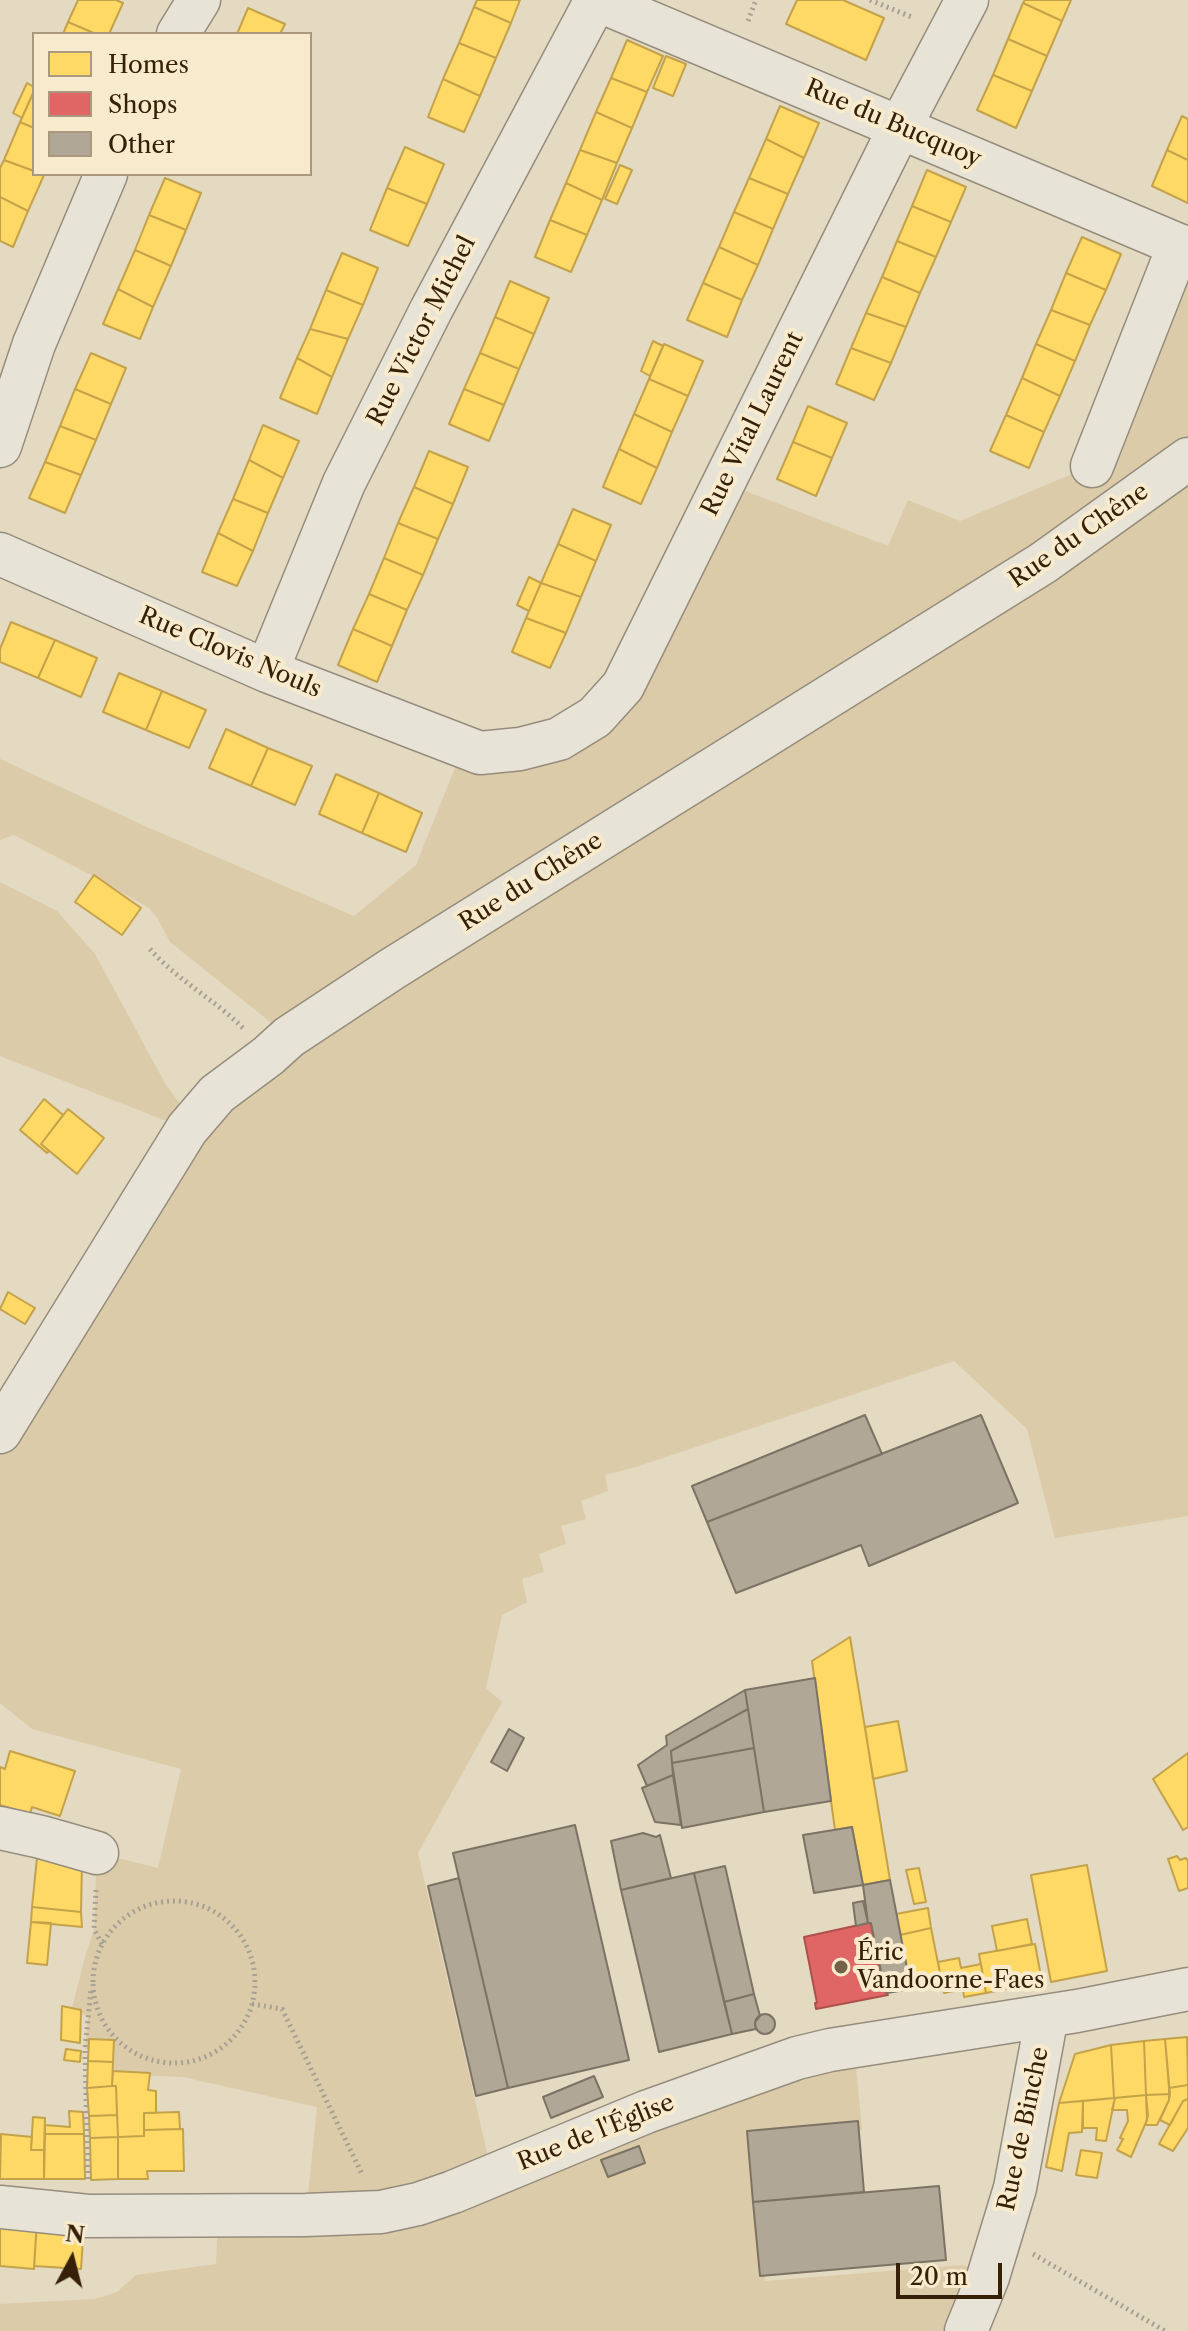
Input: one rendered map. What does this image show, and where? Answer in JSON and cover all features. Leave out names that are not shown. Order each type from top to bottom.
[{"type":"street","points":[[179,32],[199,0]]},
{"type":"street","name":"Rue du Bucquoy","points":[[597,0],[1183,247]]},
{"type":"street","name":"Rue Victor Michel","points":[[267,671],[344,483],[431,310],[597,0]]},
{"type":"street","name":"Rue Vital Laurent","points":[[463,748],[480,753],[502,753],[559,739],[595,717],[623,686],[958,16]]},
{"type":"street","points":[[0,446],[34,344],[105,176]]},
{"type":"street","points":[[1092,466],[1183,247]]},
{"type":"street","name":"Rue du Chêne","points":[[0,1432],[187,1129],[217,1094],[289,1037],[1043,563],[1188,459]]},
{"type":"street","name":"Rue Clovis Nouls","points":[[0,554],[267,671],[463,748]]},
{"type":"street","points":[[0,1828],[97,1853]]},
{"type":"street","name":"Rue de l'Église","points":[[0,2207],[88,2216],[381,2212],[453,2192],[646,2112],[797,2058],[1188,1989]]},
{"type":"street","name":"Rue de Binche","points":[[966,2331],[1002,2235],[1020,2166],[1047,2016]]},
{"type":"path","points":[[870,0],[958,16]]},
{"type":"path","points":[[150,949],[165,967],[232,1017],[268,1056]]},
{"type":"path","points":[[97,1853],[94,1929],[102,1944]]},
{"type":"path","points":[[88,2216],[85,2049],[93,1973],[102,1944],[118,1923],[140,1908],[165,1901],[191,1902],[216,1912],[236,1929],[250,1952],[256,1978],[252,2004],[241,2028],[222,2048],[198,2060],[172,2063],[145,2058],[122,2044],[104,2024],[94,1999],[93,1973]]},
{"type":"path","points":[[252,2004],[282,2009],[381,2212]]},
{"type":"path","points":[[1002,2235],[1165,2331]]},
{"type":"shaded area","points":[[1188,249],[1188,1516],[1055,1538],[1027,1429],[954,1361],[605,1475],[608,1491],[581,1501],[586,1519],[561,1526],[566,1544],[539,1554],[544,1572],[522,1579],[527,1602],[502,1615],[486,1688],[502,1702],[418,1853],[492,2174],[854,2046],[862,2130],[753,2139],[765,2281],[964,2265],[988,2277],[966,2331],[0,2331],[0,2304],[95,2299],[117,2292],[136,2275],[216,2264],[218,2217],[306,2215],[317,2107],[183,2077],[109,2074],[109,2049],[85,2049],[88,2016],[71,2012],[94,1929],[97,1853],[158,1868],[181,1769],[32,1729],[0,1703],[0,1432],[187,1129],[0,1056],[0,882],[57,911],[95,954],[166,1085],[181,1105],[289,1037],[170,942],[149,908],[14,835],[0,840],[0,759],[147,827],[354,916],[416,865],[463,748],[579,728],[726,480],[748,492],[888,546],[908,500],[960,521],[1091,466]]},
{"type":"building: Homes","points":[[78,0],[116,0],[123,3],[110,32],[91,32],[68,22]]},
{"type":"building: Homes","points":[[477,0],[520,0],[511,23],[474,7]]},
{"type":"building: Homes","points":[[797,0],[843,0],[884,18],[866,60],[786,24]]},
{"type":"building: Homes","points":[[1025,0],[1071,0],[1062,21],[1023,3]]},
{"type":"building: Homes","points":[[1023,3],[1062,21],[1047,56],[1008,39]]},
{"type":"building: Homes","points":[[474,7],[511,23],[496,58],[459,43]]},
{"type":"building: Homes","points":[[248,8],[285,24],[281,32],[238,32]]},
{"type":"building: Homes","points":[[68,22],[91,32],[64,32]]},
{"type":"building: Homes","points":[[1008,39],[1047,56],[1032,91],[993,75]]},
{"type":"building: Homes","points":[[627,40],[663,56],[647,92],[611,78]]},
{"type":"building: Homes","points":[[459,43],[496,58],[480,96],[443,79]]},
{"type":"building: Homes","points":[[666,56],[686,64],[673,96],[653,88]]},
{"type":"building: Homes","points":[[993,75],[1032,91],[1016,128],[977,110]]},
{"type":"building: Homes","points":[[611,78],[647,92],[632,128],[596,112]]},
{"type":"building: Homes","points":[[443,79],[480,96],[464,132],[428,117]]},
{"type":"building: Homes","points":[[27,83],[32,86],[32,96],[22,118],[13,113]]},
{"type":"building: Homes","points":[[32,95],[32,127],[20,122]]},
{"type":"building: Homes","points":[[780,106],[819,123],[804,158],[766,139]]},
{"type":"building: Homes","points":[[596,112],[632,128],[617,163],[580,150]]},
{"type":"building: Homes","points":[[1182,116],[1188,119],[1188,160],[1167,150]]},
{"type":"building: Homes","points":[[20,122],[32,127],[32,170],[4,160]]},
{"type":"building: Homes","points":[[766,139],[804,158],[788,194],[749,178]]},
{"type":"building: Homes","points":[[405,147],[444,164],[427,204],[387,188]]},
{"type":"building: Homes","points":[[580,150],[617,163],[602,200],[566,183]]},
{"type":"building: Homes","points":[[1167,150],[1188,160],[1188,203],[1152,186]]},
{"type":"building: Homes","points":[[4,160],[32,170],[32,176],[44,176],[28,211],[0,197],[0,168]]},
{"type":"building: Homes","points":[[620,165],[632,170],[617,204],[605,199]]},
{"type":"building: Homes","points":[[927,170],[966,187],[951,222],[912,206]]},
{"type":"building: Homes","points":[[165,178],[201,193],[186,230],[149,215]]},
{"type":"building: Homes","points":[[749,178],[788,194],[773,229],[734,212]]},
{"type":"building: Homes","points":[[566,183],[602,200],[587,235],[550,220]]},
{"type":"building: Homes","points":[[387,188],[427,204],[408,246],[370,230]]},
{"type":"building: Homes","points":[[0,197],[28,211],[13,247],[0,241]]},
{"type":"building: Homes","points":[[912,206],[951,222],[936,257],[897,241]]},
{"type":"building: Homes","points":[[734,212],[773,229],[758,265],[719,247]]},
{"type":"building: Homes","points":[[149,215],[186,230],[171,266],[135,250]]},
{"type":"building: Homes","points":[[550,220],[587,235],[571,272],[535,257]]},
{"type":"building: Homes","points":[[1082,237],[1121,254],[1106,290],[1066,273]]},
{"type":"building: Homes","points":[[897,241],[936,257],[920,293],[882,277]]},
{"type":"building: Homes","points":[[719,247],[758,265],[742,300],[703,283]]},
{"type":"building: Homes","points":[[135,250],[171,266],[153,307],[118,289]]},
{"type":"building: Homes","points":[[342,253],[378,268],[363,305],[326,290]]},
{"type":"building: Homes","points":[[1066,273],[1106,290],[1090,325],[1051,310]]},
{"type":"building: Homes","points":[[882,277],[920,293],[906,327],[866,313]]},
{"type":"building: Homes","points":[[510,281],[549,298],[534,334],[495,317]]},
{"type":"building: Homes","points":[[703,283],[742,300],[727,337],[687,320]]},
{"type":"building: Homes","points":[[118,289],[153,307],[140,339],[103,324]]},
{"type":"building: Homes","points":[[326,290],[363,305],[348,339],[310,329]]},
{"type":"building: Homes","points":[[1051,310],[1090,325],[1075,361],[1036,344]]},
{"type":"building: Homes","points":[[866,313],[906,327],[891,363],[851,348]]},
{"type":"building: Homes","points":[[495,317],[534,334],[519,369],[480,353]]},
{"type":"building: Homes","points":[[310,329],[348,339],[332,377],[297,358]]},
{"type":"building: Homes","points":[[653,341],[663,346],[650,376],[641,371]]},
{"type":"building: Homes","points":[[664,344],[703,361],[688,396],[649,379]]},
{"type":"building: Homes","points":[[1036,344],[1075,361],[1060,396],[1022,378]]},
{"type":"building: Homes","points":[[851,348],[891,363],[874,400],[836,384]]},
{"type":"building: Homes","points":[[91,353],[126,368],[111,404],[75,389]]},
{"type":"building: Homes","points":[[480,353],[519,369],[504,405],[464,389]]},
{"type":"building: Homes","points":[[297,358],[332,377],[317,414],[280,398]]},
{"type":"building: Homes","points":[[1022,378],[1060,396],[1044,432],[1006,415]]},
{"type":"building: Homes","points":[[649,379],[688,396],[672,432],[634,414]]},
{"type":"building: Homes","points":[[75,389],[111,404],[96,440],[60,426]]},
{"type":"building: Homes","points":[[464,389],[504,405],[489,441],[449,424]]},
{"type":"building: Homes","points":[[808,406],[847,423],[832,458],[793,442]]},
{"type":"building: Homes","points":[[634,414],[672,432],[657,468],[619,449]]},
{"type":"building: Homes","points":[[1006,415],[1044,432],[1029,468],[990,451]]},
{"type":"building: Homes","points":[[263,425],[299,441],[283,478],[249,460]]},
{"type":"building: Homes","points":[[60,426],[96,440],[81,475],[45,462]]},
{"type":"building: Homes","points":[[793,442],[832,458],[816,496],[777,479]]},
{"type":"building: Homes","points":[[619,449],[657,468],[641,504],[603,487]]},
{"type":"building: Homes","points":[[429,451],[468,467],[453,504],[414,487]]},
{"type":"building: Homes","points":[[249,460],[283,478],[268,513],[233,499]]},
{"type":"building: Homes","points":[[45,462],[81,475],[65,513],[29,498]]},
{"type":"building: Homes","points":[[414,487],[453,504],[438,539],[398,523]]},
{"type":"building: Homes","points":[[233,499],[268,513],[253,551],[218,533]]},
{"type":"building: Homes","points":[[573,509],[611,525],[596,561],[558,544]]},
{"type":"building: Homes","points":[[398,523],[438,539],[423,575],[384,558]]},
{"type":"building: Homes","points":[[218,533],[253,551],[237,586],[202,572]]},
{"type":"building: Homes","points":[[558,544],[596,561],[581,597],[541,583]]},
{"type":"building: Homes","points":[[384,558],[423,575],[407,610],[369,594]]},
{"type":"building: Homes","points":[[529,577],[541,583],[529,611],[517,605]]},
{"type":"building: Homes","points":[[541,583],[581,597],[566,633],[526,618]]},
{"type":"building: Homes","points":[[369,594],[407,610],[392,646],[353,629]]},
{"type":"building: Homes","points":[[526,618],[566,633],[550,668],[512,652]]},
{"type":"building: Homes","points":[[11,622],[55,640],[38,678],[0,662],[0,649]]},
{"type":"building: Homes","points":[[353,629],[392,646],[377,682],[338,665]]},
{"type":"building: Homes","points":[[55,640],[97,658],[81,697],[38,678]]},
{"type":"building: Homes","points":[[119,673],[162,691],[146,730],[103,712]]},
{"type":"building: Homes","points":[[162,691],[206,710],[189,748],[146,730]]},
{"type":"building: Homes","points":[[226,729],[268,748],[251,786],[209,768]]},
{"type":"building: Homes","points":[[268,748],[312,766],[295,805],[251,786]]},
{"type":"building: Homes","points":[[336,774],[379,793],[362,833],[319,814]]},
{"type":"building: Homes","points":[[379,793],[422,813],[406,852],[362,833]]},
{"type":"building: Homes","points":[[94,875],[141,908],[122,935],[75,902]]},
{"type":"building: Homes","points":[[44,1099],[63,1115],[41,1144],[49,1151],[47,1153],[20,1130]]},
{"type":"building: Homes","points":[[68,1109],[104,1138],[77,1174],[41,1144]]},
{"type":"building: Homes","points":[[8,1292],[35,1308],[25,1324],[0,1309]]},
{"type":"building: Homes","points":[[850,1637],[890,1880],[863,1885],[852,1827],[835,1830],[812,1661]]},
{"type":"building: Homes","points":[[898,1721],[907,1771],[873,1779],[865,1727]]},
{"type":"building: Homes","points":[[10,1751],[75,1771],[60,1816],[32,1807],[30,1814],[0,1805],[0,1767],[5,1769]]},
{"type":"building: Homes","points":[[1188,1753],[1188,1827],[1183,1830],[1153,1779]]},
{"type":"building: Homes","points":[[38,1848],[82,1863],[81,1912],[32,1907]]},
{"type":"building: Homes","points":[[1177,1856],[1180,1860],[1186,1858],[1188,1861],[1188,1888],[1179,1891],[1168,1859]]},
{"type":"building: Homes","points":[[1087,1865],[1107,1971],[1051,1982],[1031,1875]]},
{"type":"building: Homes","points":[[919,1868],[926,1902],[914,1904],[906,1870]]},
{"type":"building: Homes","points":[[32,1907],[81,1912],[82,1927],[31,1922]]},
{"type":"building: Homes","points":[[928,1908],[931,1928],[900,1935],[896,1914]]},
{"type":"building: Homes","points":[[1027,1919],[1032,1944],[997,1951],[992,1926]]},
{"type":"building: Homes","points":[[31,1922],[51,1923],[47,1965],[27,1963]]},
{"type":"building: Homes","points":[[931,1928],[942,1983],[911,1989],[900,1935]]},
{"type":"building: Homes","points":[[1035,1944],[1042,1982],[986,1993],[979,1954]]},
{"type":"building: Homes","points":[[959,1958],[961,1968],[981,1964],[986,1993],[964,1997],[963,1989],[944,1993],[938,1962]]},
{"type":"building: Homes","points":[[62,2006],[81,2010],[80,2043],[61,2040]]},
{"type":"building: Homes","points":[[1187,2037],[1188,2085],[1169,2088],[1165,2039]]},
{"type":"building: Homes","points":[[89,2039],[114,2040],[113,2062],[88,2061]]},
{"type":"building: Homes","points":[[1165,2039],[1170,2094],[1146,2095],[1144,2041]]},
{"type":"building: Homes","points":[[1144,2041],[1146,2095],[1114,2098],[1111,2045]]},
{"type":"building: Homes","points":[[1111,2045],[1114,2098],[1059,2103],[1075,2054]]},
{"type":"building: Homes","points":[[66,2049],[81,2051],[80,2062],[64,2060]]},
{"type":"building: Homes","points":[[88,2061],[113,2062],[112,2086],[87,2088]]},
{"type":"building: Homes","points":[[113,2071],[150,2073],[148,2090],[156,2091],[156,2113],[144,2113],[144,2136],[118,2137]]},
{"type":"building: Homes","points":[[1188,2085],[1188,2099],[1183,2101],[1170,2125],[1160,2120],[1169,2100],[1169,2088]]},
{"type":"building: Homes","points":[[116,2086],[117,2115],[89,2116],[87,2088]]},
{"type":"building: Homes","points":[[1170,2094],[1157,2125],[1145,2125],[1148,2116],[1146,2095]]},
{"type":"building: Homes","points":[[1146,2095],[1147,2120],[1131,2157],[1117,2150],[1128,2121],[1127,2110],[1112,2110],[1115,2098]]},
{"type":"building: Homes","points":[[1115,2098],[1106,2141],[1096,2140],[1097,2128],[1083,2128],[1083,2101]]},
{"type":"building: Homes","points":[[1188,2099],[1188,2128],[1173,2151],[1159,2144],[1183,2101]]},
{"type":"building: Homes","points":[[1083,2101],[1082,2132],[1069,2133],[1062,2171],[1046,2167],[1059,2103]]},
{"type":"building: Homes","points":[[69,2111],[83,2112],[84,2134],[45,2134],[45,2125],[70,2127]]},
{"type":"building: Homes","points":[[179,2112],[180,2129],[144,2130],[144,2113]]},
{"type":"building: Homes","points":[[117,2115],[118,2137],[90,2138],[89,2116]]},
{"type":"building: Homes","points":[[33,2117],[45,2118],[44,2150],[31,2150]]},
{"type":"building: Homes","points":[[183,2129],[184,2171],[147,2171],[148,2179],[118,2179],[118,2137],[144,2136],[144,2130]]},
{"type":"building: Homes","points":[[1,2134],[32,2137],[31,2150],[44,2150],[44,2179],[0,2179]]},
{"type":"building: Homes","points":[[45,2134],[84,2134],[85,2179],[44,2179]]},
{"type":"building: Homes","points":[[118,2137],[118,2179],[91,2180],[90,2138]]},
{"type":"building: Homes","points":[[1081,2150],[1102,2153],[1097,2178],[1076,2175]]},
{"type":"building: Homes","points":[[0,2219],[37,2221],[34,2269],[0,2266]]},
{"type":"building: Homes","points":[[37,2221],[84,2223],[81,2269],[34,2266]]},
{"type":"building: Shops","points":[[871,1923],[888,1995],[816,2009],[804,1937]]},
{"type":"building: Other","points":[[865,1415],[882,1454],[707,1522],[692,1486]]},
{"type":"building: Other","points":[[981,1415],[1018,1503],[869,1566],[861,1545],[736,1593],[707,1522]]},
{"type":"building: Other","points":[[815,1678],[831,1801],[764,1812],[745,1690]]},
{"type":"building: Other","points":[[745,1690],[748,1709],[671,1751],[673,1775],[647,1786],[638,1765],[667,1745],[666,1736]]},
{"type":"building: Other","points":[[748,1709],[754,1748],[672,1763],[671,1751]]},
{"type":"building: Other","points":[[509,1729],[524,1738],[507,1771],[491,1762]]},
{"type":"building: Other","points":[[754,1748],[764,1812],[682,1828],[672,1763]]},
{"type":"building: Other","points":[[673,1775],[681,1825],[655,1822],[642,1788]]},
{"type":"building: Other","points":[[575,1825],[629,2060],[508,2088],[453,1853]]},
{"type":"building: Other","points":[[852,1827],[863,1885],[814,1893],[803,1835]]},
{"type":"building: Other","points":[[643,1833],[656,1837],[660,1835],[671,1878],[621,1890],[611,1841]]},
{"type":"building: Other","points":[[725,1866],[754,1994],[724,2002],[694,1873]]},
{"type":"building: Other","points":[[694,1873],[732,2034],[659,2052],[621,1890]]},
{"type":"building: Other","points":[[459,1878],[508,2088],[476,2096],[428,1886]]},
{"type":"building: Other","points":[[890,1880],[911,1989],[887,1993],[871,1923],[868,1923],[863,1885]]},
{"type":"building: Other","points":[[863,1901],[868,1923],[856,1926],[853,1903]]},
{"type":"building: Other","points":[[754,1994],[760,2016],[755,2022],[756,2029],[732,2034],[724,2002]]},
{"type":"building: Other","points":[[761,2014],[769,2014],[775,2024],[769,2034],[761,2034],[755,2028],[755,2020]]},
{"type":"building: Other","points":[[594,2076],[603,2097],[551,2118],[543,2097]]},
{"type":"building: Other","points":[[858,2121],[864,2192],[753,2202],[747,2131]]},
{"type":"building: Other","points":[[639,2146],[645,2163],[608,2177],[601,2160]]},
{"type":"building: Other","points":[[939,2186],[946,2260],[760,2276],[753,2202]]},
{"type":"place","name":"Éric Vandoorne-Faes","points":[[841,1967]]}]
